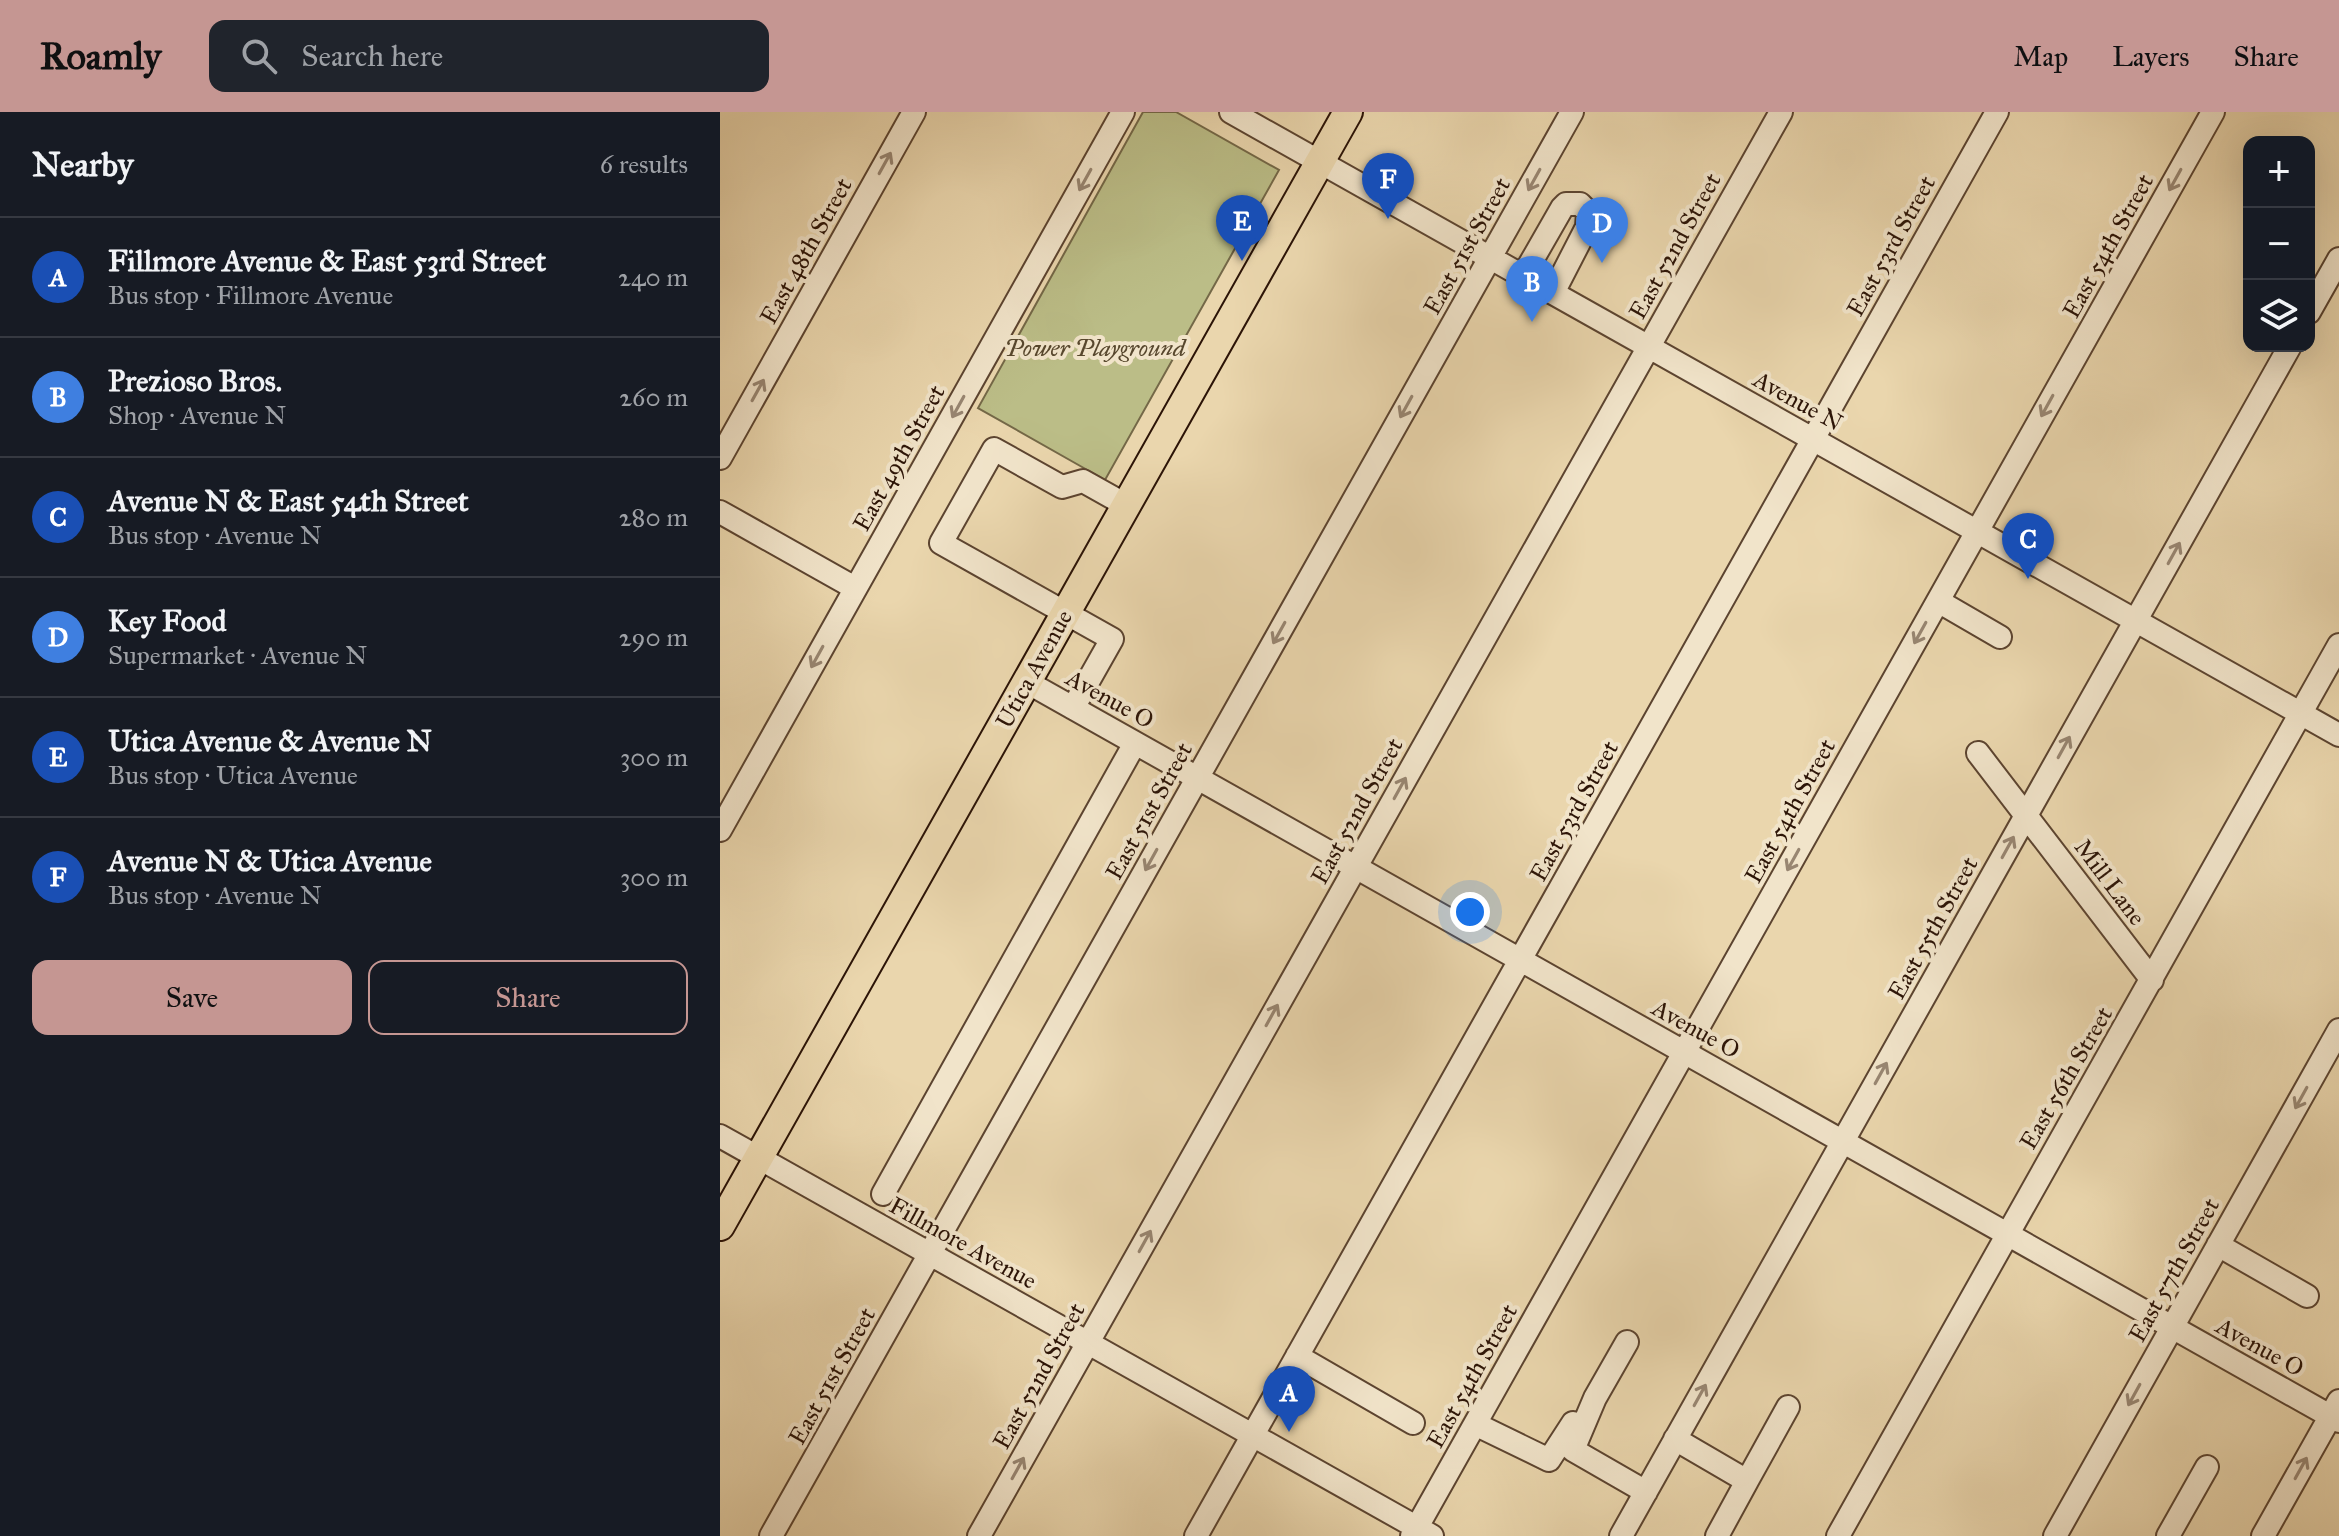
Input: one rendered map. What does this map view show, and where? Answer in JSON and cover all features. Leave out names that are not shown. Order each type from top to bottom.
[{"type":"main road","name":"Utica Avenue","points":[[720,1226],[728,1195],[760,1158],[1348,112]]},
{"type":"street","name":"East 48th Street","points":[[720,458],[914,112]]},
{"type":"street","name":"East 49th Street","points":[[720,830],[1123,112]]},
{"type":"street","name":"East 51st Street","points":[[771,1536],[1572,112]]},
{"type":"street","name":"East 52nd Street","points":[[979,1536],[1781,112]]},
{"type":"street","name":"East 53rd Street","points":[[1196,1536],[1997,112]]},
{"type":"street","name":"East 54th Street","points":[[1420,1533],[1475,1424],[2213,112]]},
{"type":"street","name":"Avenue N","points":[[1243,115],[1318,161],[2339,735]]},
{"type":"street","points":[[1523,276],[1562,208],[1573,202],[1580,204],[1588,212],[1587,227],[1553,293]]},
{"type":"street","points":[[2315,301],[2339,259]]},
{"type":"street","name":"East 55th Street","points":[[1621,1536],[2287,352]]},
{"type":"street","points":[[1073,708],[1112,639],[941,543],[994,449],[1062,487],[1083,481],[1126,505]]},
{"type":"street","points":[[720,512],[855,588]]},
{"type":"street","points":[[1938,601],[2000,637]]},
{"type":"street","name":"East 56th Street","points":[[1838,1536],[2339,645]]},
{"type":"street","name":"Avenue O","points":[[1027,682],[2172,1327],[2336,1412]]},
{"type":"street","points":[[883,1194],[1135,743]]},
{"type":"street","name":"Mill Lane","points":[[1978,753],[2152,980]]},
{"type":"street","name":"East 57th Street","points":[[2055,1536],[2339,1030]]},
{"type":"street","name":"Fillmore Avenue","points":[[720,1136],[1253,1435],[1420,1533]]},
{"type":"street","points":[[2218,1245],[2307,1296]]},
{"type":"street","points":[[1627,1342],[1595,1398],[1573,1450],[1646,1492]]},
{"type":"street","points":[[1297,1356],[1413,1423]]},
{"type":"street","points":[[1475,1424],[1549,1460],[1578,1414],[1595,1398]]},
{"type":"street","points":[[1717,1536],[1788,1407]]},
{"type":"street","points":[[2263,1536],[2336,1412]]},
{"type":"street","points":[[1675,1439],[1747,1481]]},
{"type":"street","points":[[2168,1536],[2207,1467]]},
{"type":"green space","name":"Power Playground","points":[[1143,112],[1176,112],[1279,170],[1105,480],[978,408]]},
{"type":"place","name":"Avenue N & Utica Avenue","points":[[1388,219]]},
{"type":"place","name":"Utica Avenue & Avenue N","points":[[1242,261]]},
{"type":"place","name":"Key Food","points":[[1602,263]]},
{"type":"place","name":"Prezioso Bros.","points":[[1532,322]]},
{"type":"place","name":"Avenue N & East 54th Street","points":[[2028,579]]},
{"type":"place","name":"Fillmore Avenue & East 53rd Street","points":[[1289,1432]]}]
